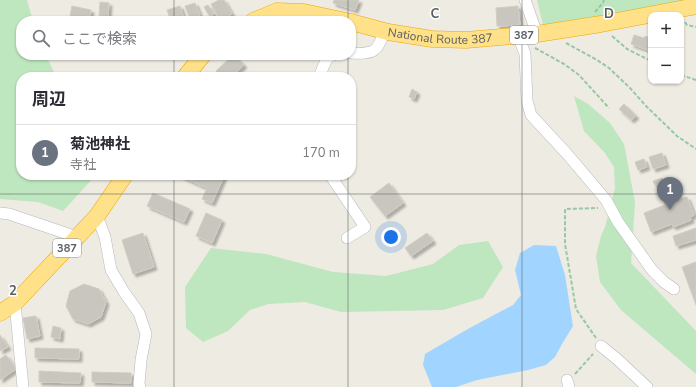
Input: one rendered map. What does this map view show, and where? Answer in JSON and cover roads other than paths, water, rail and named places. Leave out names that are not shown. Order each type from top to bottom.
[{"type":"highway","points":[[260,16],[275,6],[323,16]]},
{"type":"highway","name":"National Route 387","points":[[356,23],[384,31],[432,39],[520,41],[544,33],[696,6]]},
{"type":"highway","points":[[189,72],[199,60]]},
{"type":"highway","name":"387","points":[[0,313],[15,303],[97,216],[122,180]]},
{"type":"street","points":[[525,0],[544,33]]},
{"type":"street","points":[[356,54],[365,54],[374,51],[381,43],[384,31]]},
{"type":"street","points":[[520,41],[525,54],[526,101],[531,115],[568,155],[606,200],[618,222],[652,270],[664,282],[674,289]]},
{"type":"street","points":[[321,72],[326,60]]},
{"type":"street","points":[[333,180],[365,227],[347,238]]},
{"type":"street","points":[[0,213],[9,214],[77,237]]},
{"type":"street","points":[[97,216],[105,237],[111,270],[139,313],[146,334],[141,360],[140,387]]},
{"type":"street","points":[[15,303],[23,387]]},
{"type":"street","points":[[601,346],[647,387]]},
{"type":"water","points":[[534,245],[556,246],[565,275],[573,326],[555,357],[546,365],[528,370],[477,380],[456,387],[432,387],[423,365],[425,354],[513,305],[521,295],[515,270],[520,253]]},
{"type":"place","name":"菊池神社","points":[[670,210]]}]
